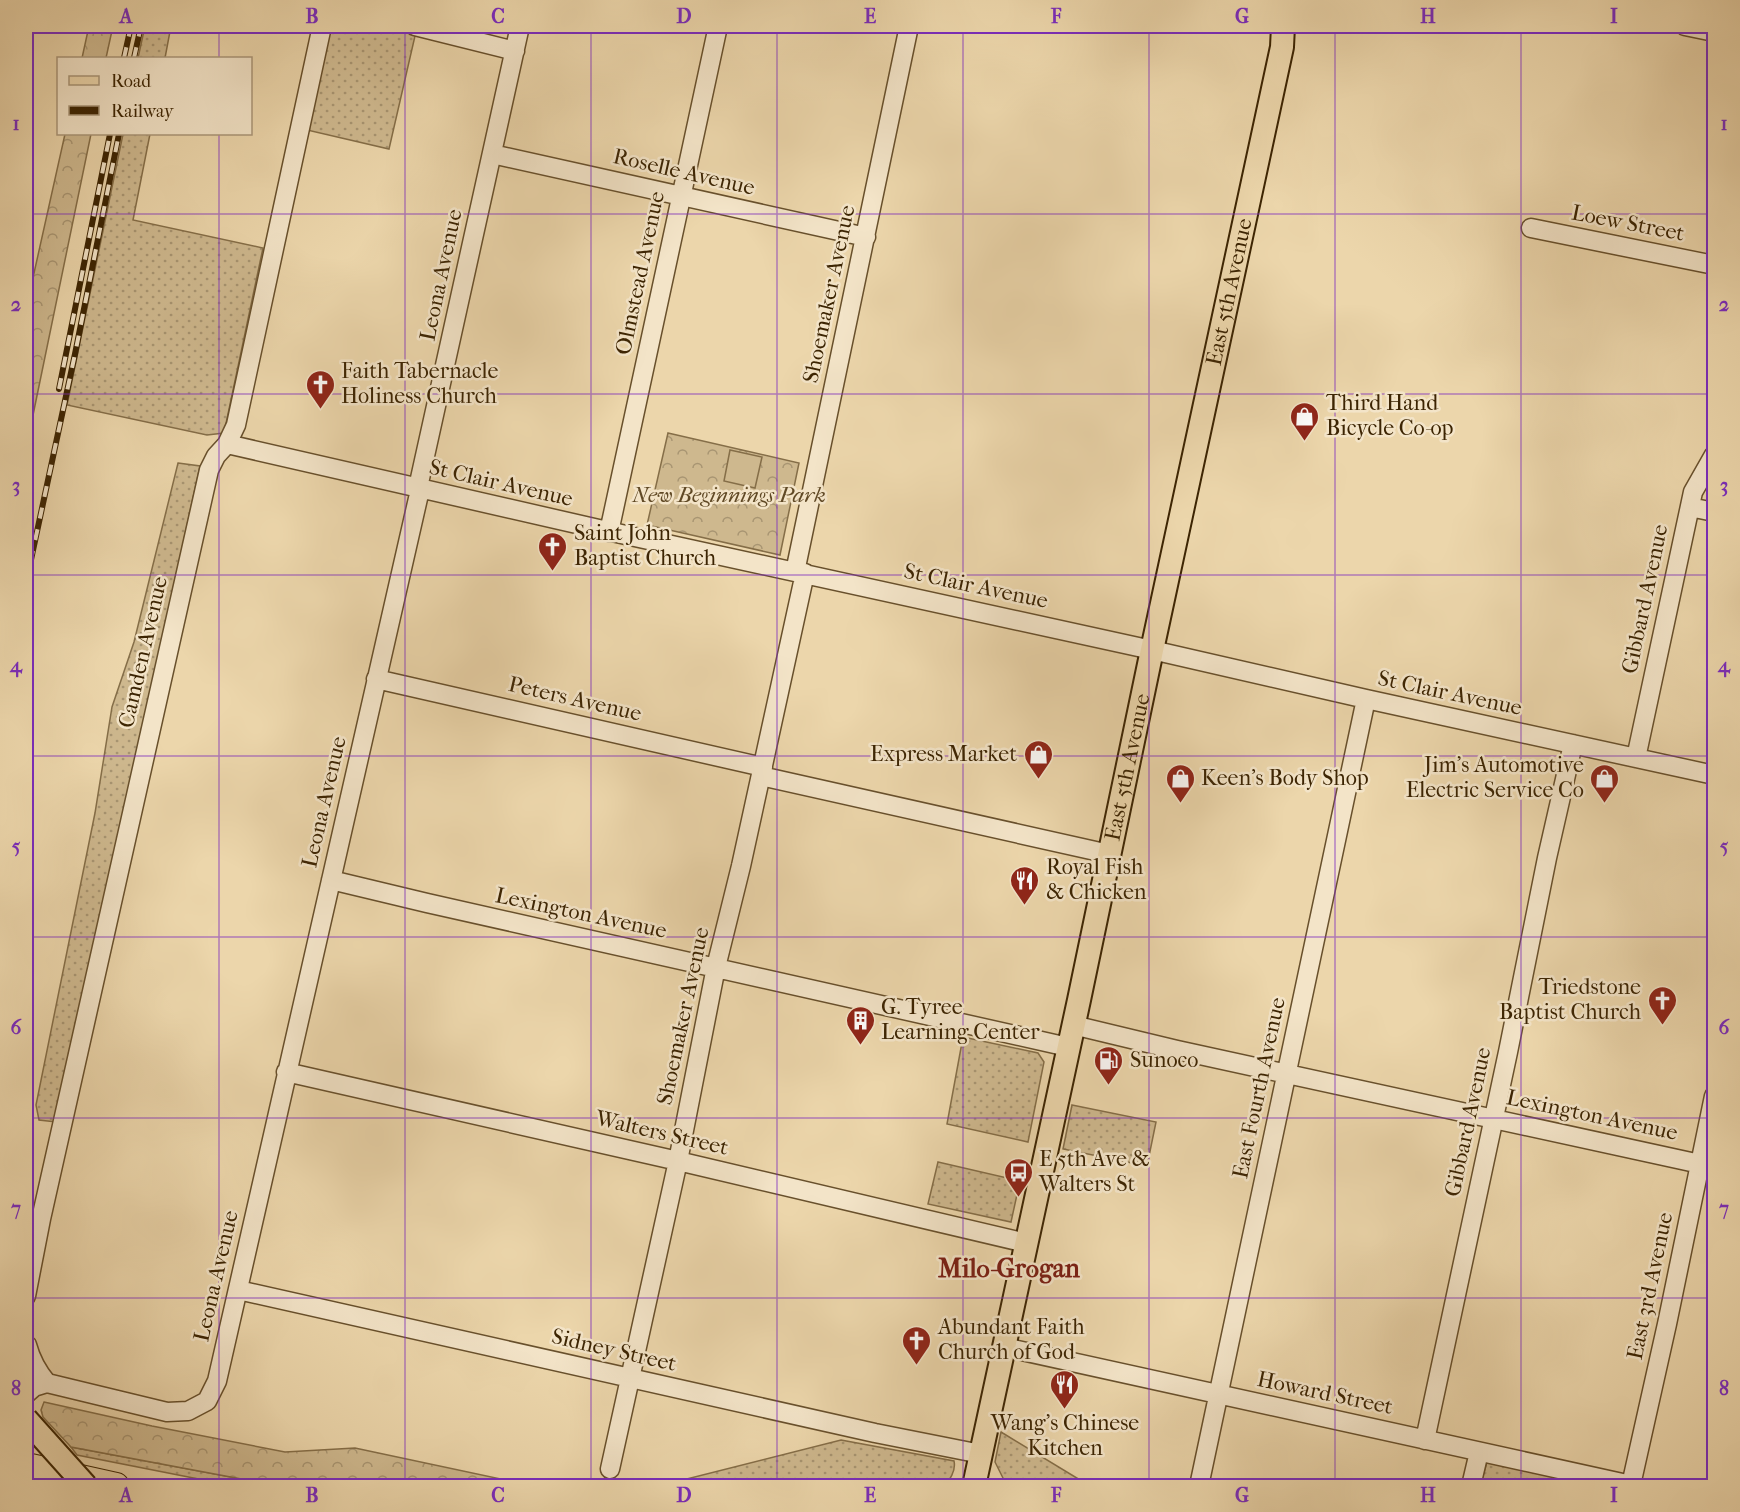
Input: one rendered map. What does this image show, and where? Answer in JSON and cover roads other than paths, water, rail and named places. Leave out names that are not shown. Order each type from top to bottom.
[{"type":"highway","points":[[26,1466],[116,1486]]},
{"type":"main road","name":"East 5th Avenue","points":[[974,1486],[1283,36],[1293,26]]},
{"type":"main road","points":[[26,1419],[86,1486]]},
{"type":"street","name":"Camden Avenue","points":[[26,1296],[41,1219],[209,471],[216,456],[227,444],[236,425],[322,26]]},
{"type":"street","points":[[415,26],[514,51]]},
{"type":"street","name":"Leona Avenue","points":[[47,1383],[167,1412],[188,1411],[207,1401],[217,1381],[419,489],[520,26]]},
{"type":"street","name":"Olmstead Avenue","points":[[609,532],[718,26]]},
{"type":"street","name":"Shoemaker Avenue","points":[[609,1468],[678,1161],[716,967],[762,771],[909,26]]},
{"type":"street","points":[[1685,26],[1714,32]]},
{"type":"street","name":"Roselle Avenue","points":[[492,154],[866,237]]},
{"type":"street","name":"Loew Street","points":[[1531,228],[1714,265]]},
{"type":"street","name":"St Clair Avenue","points":[[227,444],[609,532],[1714,775]]},
{"type":"street","name":"Gibbard Avenue","points":[[1636,758],[1693,492],[1714,455]]},
{"type":"street","points":[[1690,507],[1714,512]]},
{"type":"street","name":"Peters Avenue","points":[[376,679],[1109,855]]},
{"type":"street","name":"East Fourth Avenue","points":[[1199,1486],[1366,699]]},
{"type":"street","name":"Gibbard Avenue","points":[[1425,1440],[1573,744]]},
{"type":"street","name":"Lexington Avenue","points":[[331,880],[716,967],[1070,1036],[1177,1050],[1707,1165]]},
{"type":"street","name":"Walters Street","points":[[286,1072],[1026,1243]]},
{"type":"street","name":"East 3rd Avenue","points":[[1633,1486],[1667,1324],[1707,1165],[1714,1096]]},
{"type":"street","name":"Sidney Street","points":[[238,1290],[875,1433],[981,1454]]},
{"type":"street","points":[[26,1341],[37,1371],[47,1383],[34,1387],[26,1394]]},
{"type":"street","name":"Howard Street","points":[[1004,1347],[1633,1486]]},
{"type":"street","points":[[1471,1486],[1479,1452]]},
{"type":"railway","points":[[124,57],[131,26]]},
{"type":"railway","points":[[134,57],[141,26]]},
{"type":"railway","points":[[59,389],[110,135]]},
{"type":"railway","points":[[26,583],[119,135]]},
{"type":"place","name":"Faith Tabernacle Holiness Church","points":[[320,410]]},
{"type":"place","name":"Third Hand Bicycle Co-op","points":[[1305,442]]},
{"type":"place","name":"Saint John Baptist Church","points":[[553,572]]},
{"type":"place","name":"Express Market","points":[[1038,780]]},
{"type":"place","name":"Keen's Body Shop","points":[[1180,804]]},
{"type":"place","name":"Jim's Automotive Electric Service Co","points":[[1605,804]]},
{"type":"place","name":"Royal Fish & Chicken","points":[[1025,906]]},
{"type":"place","name":"Triedstone Baptist Church","points":[[1662,1026]]},
{"type":"place","name":"G. Tyree Learning Center","points":[[860,1046]]},
{"type":"place","name":"Sunoco","points":[[1109,1086]]},
{"type":"place","name":"E 5th Ave & Walters St","points":[[1018,1198]]},
{"type":"place","name":"Abundant Faith Church of God","points":[[917,1366]]},
{"type":"place","name":"Wang's Chinese Kitchen","points":[[1065,1410]]},
{"type":"district","name":"Milo-Grogan","points":[[1009,1268]]},
{"type":"park label","name":"New Beginnings Park","points":[[729,495]]}]
